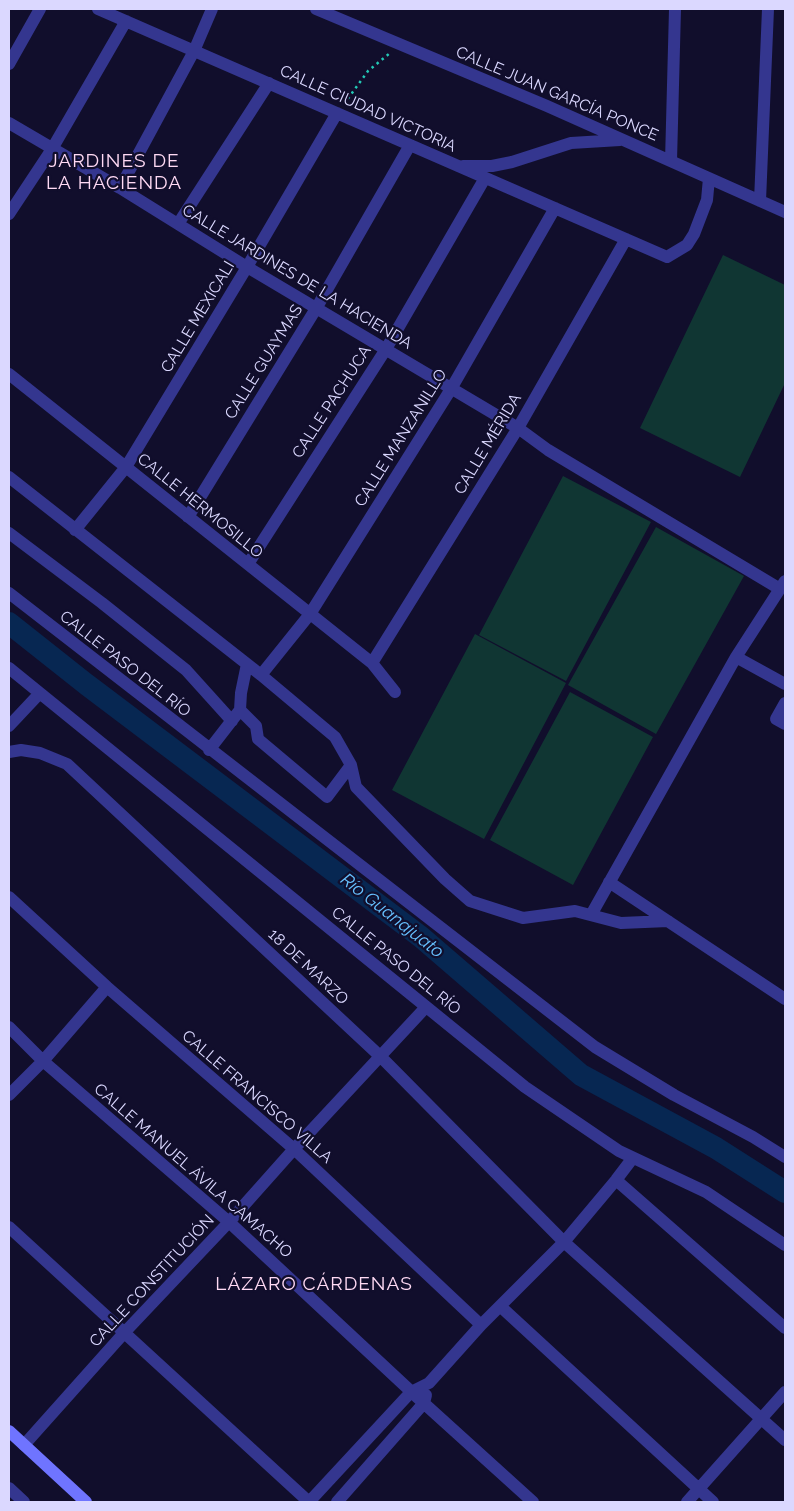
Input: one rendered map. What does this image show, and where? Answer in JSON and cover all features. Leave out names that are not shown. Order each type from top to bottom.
[{"type":"street","points":[[9,64],[40,9]]},
{"type":"street","name":"CALLE CIUDAD VICTORIA","points":[[98,9],[667,257],[687,245],[694,234],[707,200],[709,178]]},
{"type":"street","points":[[120,188],[194,51],[212,9]]},
{"type":"street","name":"CALLE JUAN GARCÍA PONCE","points":[[316,9],[623,140],[785,212]]},
{"type":"street","points":[[671,162],[675,9]]},
{"type":"street","points":[[760,201],[768,9]]},
{"type":"street","points":[[9,214],[52,149],[126,21]]},
{"type":"street","points":[[178,224],[269,83]]},
{"type":"street","name":"CALLE MEXICALI","points":[[75,530],[126,467],[247,267],[337,113]]},
{"type":"street","name":"CALLE JARDINES DE LA HACIENDA","points":[[9,123],[518,428],[548,450],[783,585]]},
{"type":"street","points":[[456,166],[492,166],[512,162],[571,143],[623,140]]},
{"type":"street","name":"CALLE GUAYMAS","points":[[188,516],[317,308],[410,145]]},
{"type":"street","name":"CALLE PACHUCA","points":[[248,564],[386,349],[485,178]]},
{"type":"street","name":"CALLE MANZANILLO","points":[[261,675],[310,614],[451,389],[555,208]]},
{"type":"street","name":"CALLE MÉRIDA","points":[[372,663],[518,428],[626,239]]},
{"type":"street","name":"CALLE HERMOSILLO","points":[[9,374],[372,663],[395,692]]},
{"type":"street","points":[[9,477],[261,675],[335,737],[351,765],[356,788],[445,879],[470,901],[523,918],[575,911],[621,923],[668,922]]},
{"type":"street","points":[[9,533],[102,603],[186,670],[232,721]]},
{"type":"street","points":[[591,915],[736,657],[783,585]]},
{"type":"street","name":"CALLE PASO DEL RÍO","points":[[9,593],[209,750],[595,1047],[674,1095],[785,1157]]},
{"type":"street","points":[[736,657],[785,684]]},
{"type":"street","points":[[209,750],[240,710],[240,693],[247,664]]},
{"type":"street","name":"CALLE PASO DEL RÍO","points":[[9,668],[525,1087],[632,1159],[706,1192],[785,1245]]},
{"type":"street","points":[[9,726],[40,694]]},
{"type":"street","points":[[785,703],[776,719],[785,724]]},
{"type":"street","points":[[240,710],[256,726],[258,739],[327,797],[351,765]]},
{"type":"street","name":"18 DE MARZO","points":[[9,752],[21,750],[40,753],[67,764],[380,1057],[564,1242],[785,1440]]},
{"type":"street","points":[[608,882],[785,999]]},
{"type":"street","name":"CALLE FRANCISCO VILLA","points":[[9,897],[107,987],[294,1149],[481,1325]]},
{"type":"street","points":[[9,1095],[43,1061],[107,987]]},
{"type":"street","name":"CALLE CONSTITUCIÓN","points":[[24,1445],[124,1333],[229,1222],[426,1007]]},
{"type":"street","name":"CALLE MANUEL ÁVILA CAMACHO","points":[[9,1026],[43,1061],[229,1222],[411,1392],[533,1502]]},
{"type":"street","points":[[9,1227],[309,1502],[411,1392],[429,1383],[481,1325],[564,1242],[632,1159]]},
{"type":"street","points":[[616,1180],[785,1328]]},
{"type":"street","points":[[500,1306],[713,1502]]},
{"type":"street","points":[[337,1502],[424,1403],[429,1383]]},
{"type":"street","points":[[687,1502],[785,1392]]},
{"type":"street","points":[[9,1431],[86,1502]]},
{"type":"street","points":[[9,1488],[24,1502]]},
{"type":"path","points":[[337,113],[368,71],[400,45]]},
{"type":"green space","points":[[723,255],[785,285],[785,383],[740,477],[640,428]]},
{"type":"green space","points":[[563,476],[651,522],[566,681],[479,635]]},
{"type":"green space","points":[[656,527],[744,576],[656,734],[568,685]]},
{"type":"green space","points":[[475,634],[566,683],[484,839],[392,790]]},
{"type":"green space","points":[[570,692],[653,737],[573,885],[490,840]]},
{"type":"waterway","name":"Río Guanajuato","points":[[9,623],[86,684],[421,937],[581,1075],[716,1148],[785,1192]]},
{"type":"district","name":"JARDINES DE LA HACIENDA","points":[[114,172]]},
{"type":"district","name":"LÁZARO CÁRDENAS","points":[[314,1284]]}]
